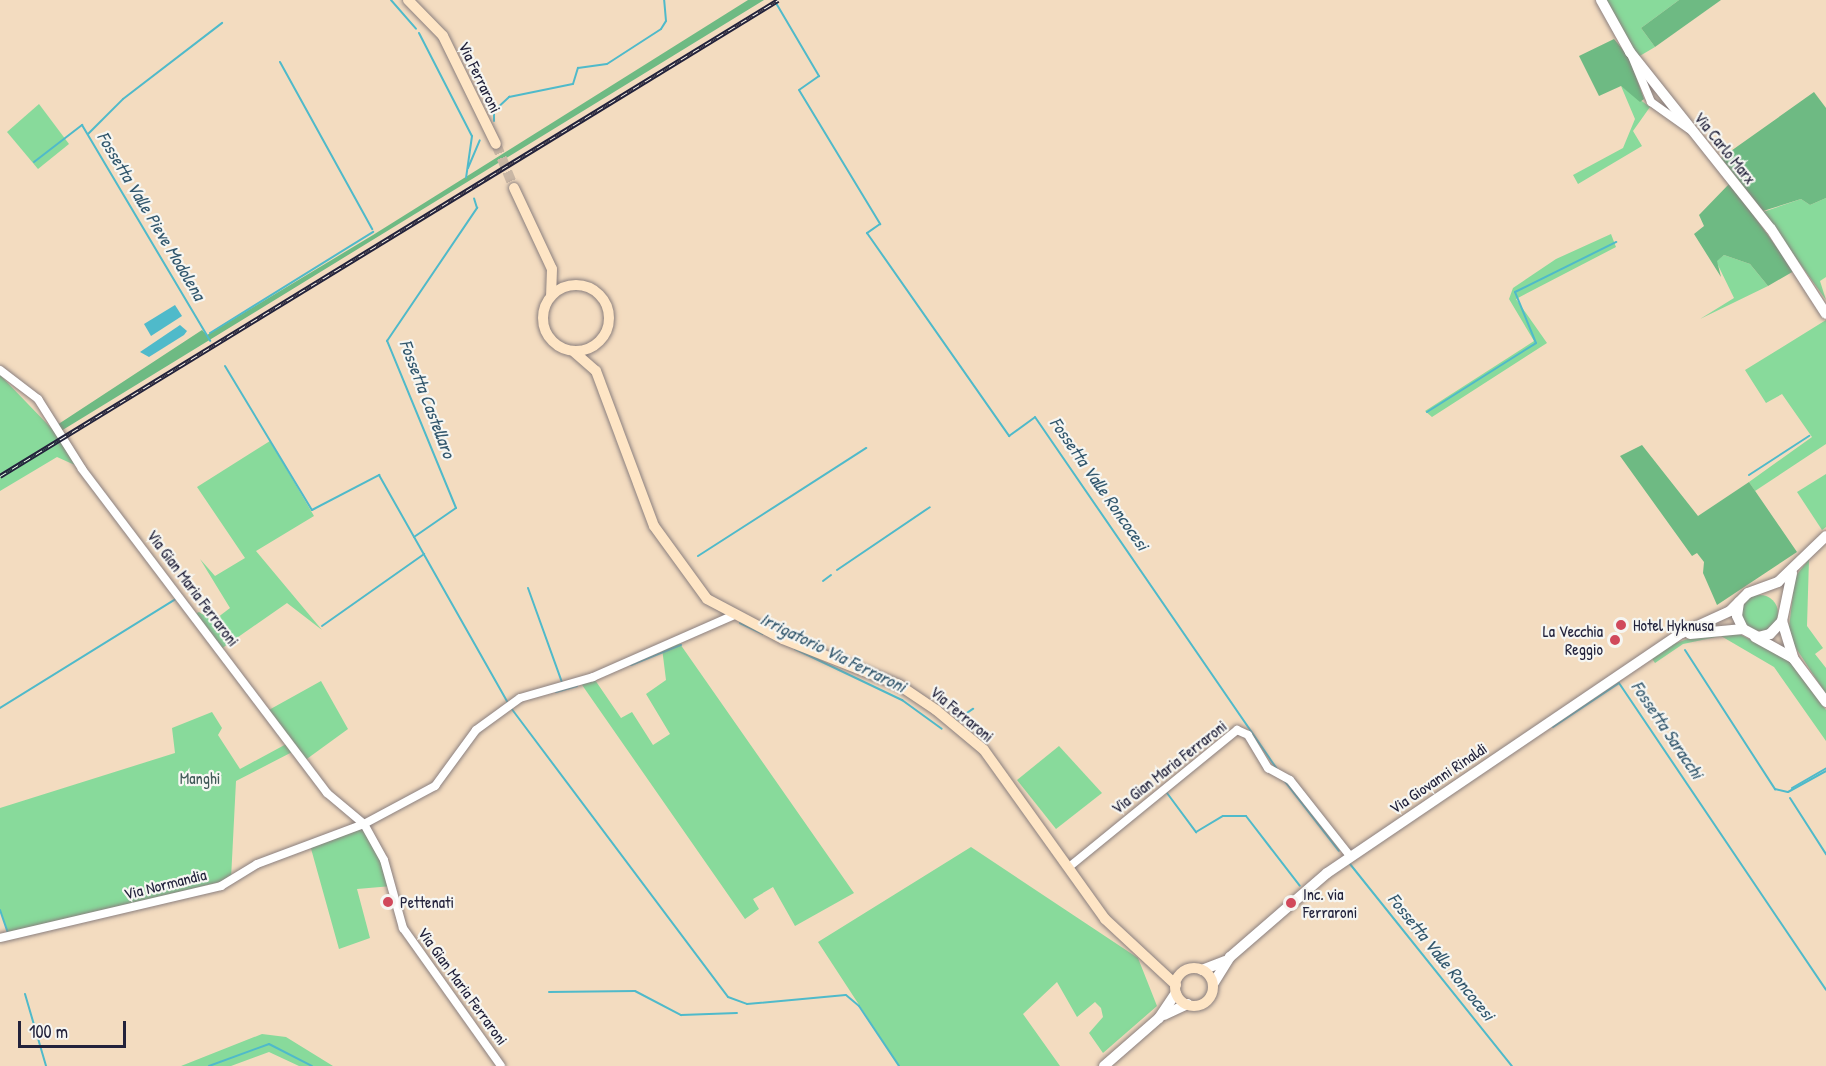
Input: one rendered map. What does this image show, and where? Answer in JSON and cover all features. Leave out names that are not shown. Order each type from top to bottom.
[{"type":"main road","name":"Via Ferraroni","points":[[408,0],[443,36],[496,144]]},
{"type":"main road","points":[[514,188],[552,269],[552,295],[543,312],[545,330],[556,344],[573,351],[596,370]]},
{"type":"main road","points":[[552,269],[573,284],[596,291],[607,305],[607,330],[596,344],[573,351]]},
{"type":"main road","points":[[552,295],[573,284]]},
{"type":"main road","name":"Via Ferraroni","points":[[596,344],[596,370],[654,526],[707,599],[734,615],[923,700],[984,750],[1105,919],[1158,965],[1176,989]]},
{"type":"main road","points":[[1158,965],[1186,970],[1202,970],[1213,984],[1207,1001],[1188,1005],[1176,989],[1186,970]]},
{"type":"street","name":"Via Carlo Marx","points":[[1601,0],[1630,52],[1771,229],[1826,314]]},
{"type":"street","name":"Via Gian Maria Ferraroni","points":[[0,370],[38,399],[82,469],[327,793],[364,824],[384,860],[403,928],[501,1066]]},
{"type":"street","name":"Via Giovanni Rinaldi","points":[[1202,970],[1230,957],[1350,856],[1675,639],[1719,616],[1793,569],[1826,536]]},
{"type":"street","name":"Via Giovanni Rinaldi","points":[[1675,639],[1730,629],[1770,634],[1782,621],[1783,606],[1793,569]]},
{"type":"street","points":[[1761,589],[1775,594],[1783,606]]},
{"type":"street","points":[[1739,602],[1737,616],[1748,632],[1793,658]]},
{"type":"street","points":[[364,824],[437,784],[472,735],[508,706],[593,677],[734,615]]},
{"type":"street","points":[[1719,616],[1730,629]]},
{"type":"street","points":[[1782,621],[1793,658],[1826,702]]},
{"type":"street","name":"Via Gian Maria Ferraroni","points":[[1069,867],[1235,731],[1248,735],[1276,773],[1287,777],[1350,856]]},
{"type":"street","name":"Via Normandia","points":[[6,937],[221,886],[257,864],[364,824]]},
{"type":"street","name":"Via Giovanni Rinaldi","points":[[1213,984],[1230,957]]},
{"type":"street","points":[[1159,1018],[1176,989]]},
{"type":"street","points":[[1104,1066],[1159,1018],[1188,1005]]},
{"type":"green space","points":[[748,0],[764,0],[61,431],[57,425],[202,330],[207,335],[373,235]]},
{"type":"green space","points":[[1605,0],[1679,0],[1641,28],[1655,47],[1638,57]]},
{"type":"green space","points":[[1679,0],[1721,0],[1655,47],[1641,28]]},
{"type":"green space","points":[[1614,39],[1629,57],[1644,99],[1640,102],[1621,86],[1599,96],[1579,56]]},
{"type":"green space","points":[[1621,86],[1650,107],[1633,131],[1642,146],[1578,184],[1573,175],[1623,148],[1635,119]]},
{"type":"green space","points":[[1814,92],[1826,108],[1826,198],[1810,205],[1801,199],[1763,211],[1721,158]]},
{"type":"green space","points":[[39,104],[69,144],[38,169],[7,132]]},
{"type":"green space","points":[[1730,183],[1794,271],[1768,286],[1750,264],[1724,255],[1717,261],[1721,277],[1694,234],[1704,226],[1699,215]]},
{"type":"green space","points":[[1826,198],[1826,277],[1820,281],[1826,300],[1763,212],[1801,199],[1810,205]]},
{"type":"green space","points":[[1611,234],[1616,247],[1516,299],[1547,343],[1432,417],[1425,411],[1534,341],[1509,299],[1513,288],[1556,259]]},
{"type":"green space","points":[[1724,255],[1750,264],[1768,286],[1700,319],[1734,298],[1716,261]]},
{"type":"green space","points":[[1826,320],[1826,444],[1755,491],[1749,482],[1812,437],[1782,394],[1766,403],[1745,370]]},
{"type":"green space","points":[[0,375],[55,432],[77,466],[57,457],[0,491]]},
{"type":"green space","points":[[270,441],[314,516],[256,551],[322,630],[287,603],[221,649],[193,615],[199,612],[213,621],[230,608],[200,559],[215,576],[245,558],[197,487]]},
{"type":"green space","points":[[1642,445],[1698,516],[1749,482],[1797,552],[1717,605],[1703,573],[1704,562],[1697,553],[1692,556],[1620,456]]},
{"type":"green space","points":[[1826,474],[1826,527],[1822,530],[1797,492]]},
{"type":"green space","points":[[1809,559],[1807,626],[1823,648],[1815,654],[1826,668],[1826,694],[1788,636],[1795,577]]},
{"type":"green space","points":[[1760,595],[1772,601],[1778,613],[1772,625],[1760,631],[1748,625],[1742,613],[1748,601]]},
{"type":"green space","points":[[1737,633],[1787,658],[1826,710],[1826,741],[1774,667],[1721,636],[1683,644],[1655,663],[1648,653],[1699,635]]},
{"type":"green space","points":[[678,641],[854,893],[795,926],[773,887],[753,899],[759,909],[745,919],[580,682],[593,677],[621,718],[632,712],[653,745],[670,734],[646,694],[666,680],[662,648]]},
{"type":"green space","name":"Manghi","points":[[321,681],[348,729],[304,761],[296,750],[236,781],[231,879],[9,936],[0,910],[0,808],[175,753],[172,728],[212,712],[222,728],[218,735],[240,769],[290,742],[267,711]]},
{"type":"green space","points":[[1059,746],[1102,793],[1056,829],[1017,780]]},
{"type":"green space","points":[[364,824],[392,886],[357,889],[370,938],[339,949],[310,845]]},
{"type":"green space","points":[[971,847],[1138,958],[1157,1006],[1103,1053],[1089,1033],[1103,1017],[1101,1008],[1095,1002],[1077,1017],[1057,982],[1023,1014],[1060,1066],[899,1066],[818,942]]},
{"type":"green space","points":[[262,1034],[286,1037],[333,1066],[299,1066],[269,1052],[231,1066],[181,1066]]},
{"type":"water","points":[[175,305],[182,316],[151,336],[144,324]]},
{"type":"water","points":[[180,325],[187,331],[184,335],[149,357],[140,352]]},
{"type":"waterway","name":"Fossetta Castellaro","points":[[391,0],[416,29]]},
{"type":"waterway","points":[[494,121],[494,111],[509,97],[573,84],[578,68],[607,64],[661,29],[666,21],[664,0]]},
{"type":"waterway","name":"Fossetta Valle Roncocesi","points":[[776,3],[819,76],[799,90],[880,224],[867,233],[1009,436],[1035,417],[1277,769]]},
{"type":"waterway","points":[[88,134],[123,99],[222,23]]},
{"type":"waterway","name":"Fossetta Castellaro","points":[[419,33],[472,136],[466,178]]},
{"type":"waterway","points":[[280,62],[372,229]]},
{"type":"waterway","name":"Fossetta Valle Pieve Modolena","points":[[34,162],[82,125],[210,341]]},
{"type":"waterway","points":[[468,168],[480,140]]},
{"type":"waterway","name":"Fossetta Castellaro","points":[[414,537],[456,508],[387,341],[477,208],[474,198]]},
{"type":"waterway","points":[[210,333],[373,232]]},
{"type":"waterway","points":[[1427,412],[1536,343],[1515,292],[1616,242]]},
{"type":"waterway","name":"Fossetta Valle Pieve Modolena","points":[[225,366],[312,510],[379,475],[507,701]]},
{"type":"waterway","points":[[1749,475],[1809,436]]},
{"type":"waterway","points":[[698,556],[866,448]]},
{"type":"waterway","points":[[837,570],[930,507]]},
{"type":"waterway","points":[[322,626],[424,554]]},
{"type":"waterway","points":[[823,581],[831,575]]},
{"type":"waterway","points":[[528,588],[563,685]]},
{"type":"waterway","points":[[0,708],[176,599]]},
{"type":"waterway","name":"Irrigatorio Via Ferraroni","points":[[740,623],[763,634]]},
{"type":"waterway","name":"Irrigatorio Via Ferraroni","points":[[631,665],[681,645]]},
{"type":"waterway","name":"Irrigatorio Via Ferraroni","points":[[795,649],[902,700],[942,729]]},
{"type":"waterway","points":[[1685,650],[1775,789],[1788,792],[1826,771]]},
{"type":"waterway","name":"Fossetta Saracchi","points":[[1553,727],[1619,683],[1826,990]]},
{"type":"waterway","name":"Irrigatorio Via Ferraroni","points":[[556,692],[577,686]]},
{"type":"waterway","points":[[511,708],[728,997],[747,1004],[846,995],[859,1006],[899,1066]]},
{"type":"waterway","name":"Irrigatorio Via Ferraroni","points":[[955,721],[973,709]]},
{"type":"waterway","points":[[1792,788],[1826,768]]},
{"type":"waterway","name":"Fossetta Valle Roncocesi","points":[[1283,779],[1339,851]]},
{"type":"waterway","points":[[1167,793],[1196,832],[1223,816],[1246,816],[1300,886]]},
{"type":"waterway","points":[[1790,798],[1826,854]]},
{"type":"waterway","name":"Fossetta Valle Roncocesi","points":[[1350,864],[1512,1066]]},
{"type":"waterway","points":[[0,910],[8,933]]},
{"type":"waterway","points":[[549,992],[635,991],[681,1015],[737,1013]]},
{"type":"waterway","points":[[25,994],[46,1066]]},
{"type":"waterway","points":[[209,1066],[269,1044],[312,1066]]},
{"type":"tunnel","points":[[496,144],[514,188]]},
{"type":"railway","points":[[0,476],[778,0]]},
{"type":"place","name":"Hotel Hyknusa","points":[[1621,625]]},
{"type":"place","name":"La Vecchia Reggio","points":[[1615,640]]},
{"type":"place","name":"Pettenati","points":[[388,902]]},
{"type":"place","name":"Inc. via Ferraroni","points":[[1291,903]]}]
